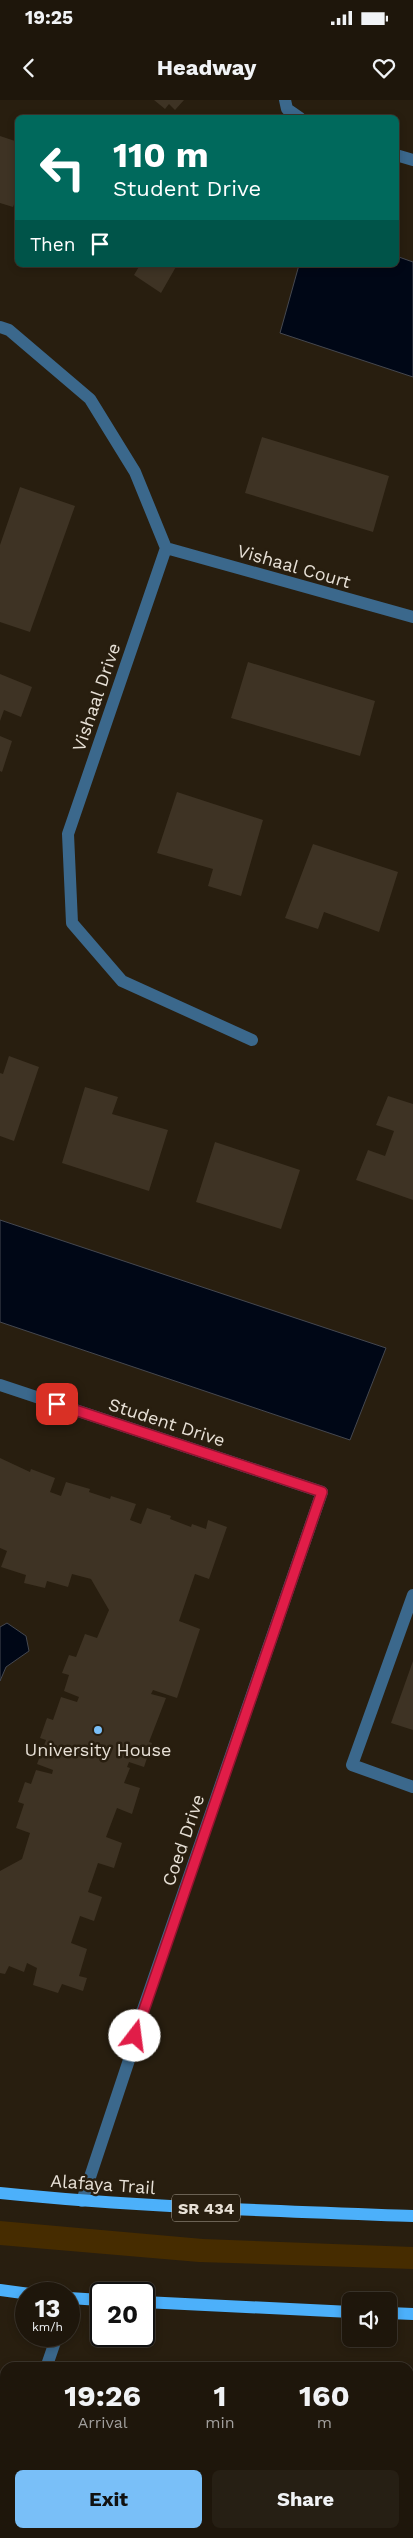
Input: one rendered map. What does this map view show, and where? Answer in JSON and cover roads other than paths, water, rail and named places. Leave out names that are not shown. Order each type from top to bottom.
[{"type":"main road","name":"Alafaya Trail","points":[[0,2193],[82,2201],[413,2216]]},
{"type":"main road","points":[[0,2290],[15,2292]]},
{"type":"main road","points":[[155,2303],[342,2312]]},
{"type":"main road","points":[[397,2314],[413,2314]]},
{"type":"street","points":[[285,100],[287,109],[296,115]]},
{"type":"street","points":[[399,155],[413,160]]},
{"type":"street","points":[[0,327],[9,330],[90,399],[134,472],[166,548]]},
{"type":"street","name":"Vishaal Court","points":[[166,548],[413,617]]},
{"type":"street","name":"Vishaal Drive","points":[[166,548],[68,834],[72,924],[122,981],[252,1040]]},
{"type":"street","name":"Student Drive","points":[[0,1385],[322,1492]]},
{"type":"street","name":"Coed Drive","points":[[82,2201],[132,2051],[139,2020],[322,1492]]},
{"type":"street","points":[[413,1595],[352,1765],[413,1787]]},
{"type":"street","points":[[48,2362],[53,2347]]},
{"type":"water","points":[[399,257],[413,262],[413,377],[280,333],[298,267],[399,267]]},
{"type":"water","points":[[0,1220],[386,1348],[350,1440],[0,1322]]},
{"type":"water","points":[[7,1623],[26,1636],[29,1651],[6,1667],[0,1681],[0,1627]]},
{"type":"place","name":"University House","points":[[98,1730]]}]
